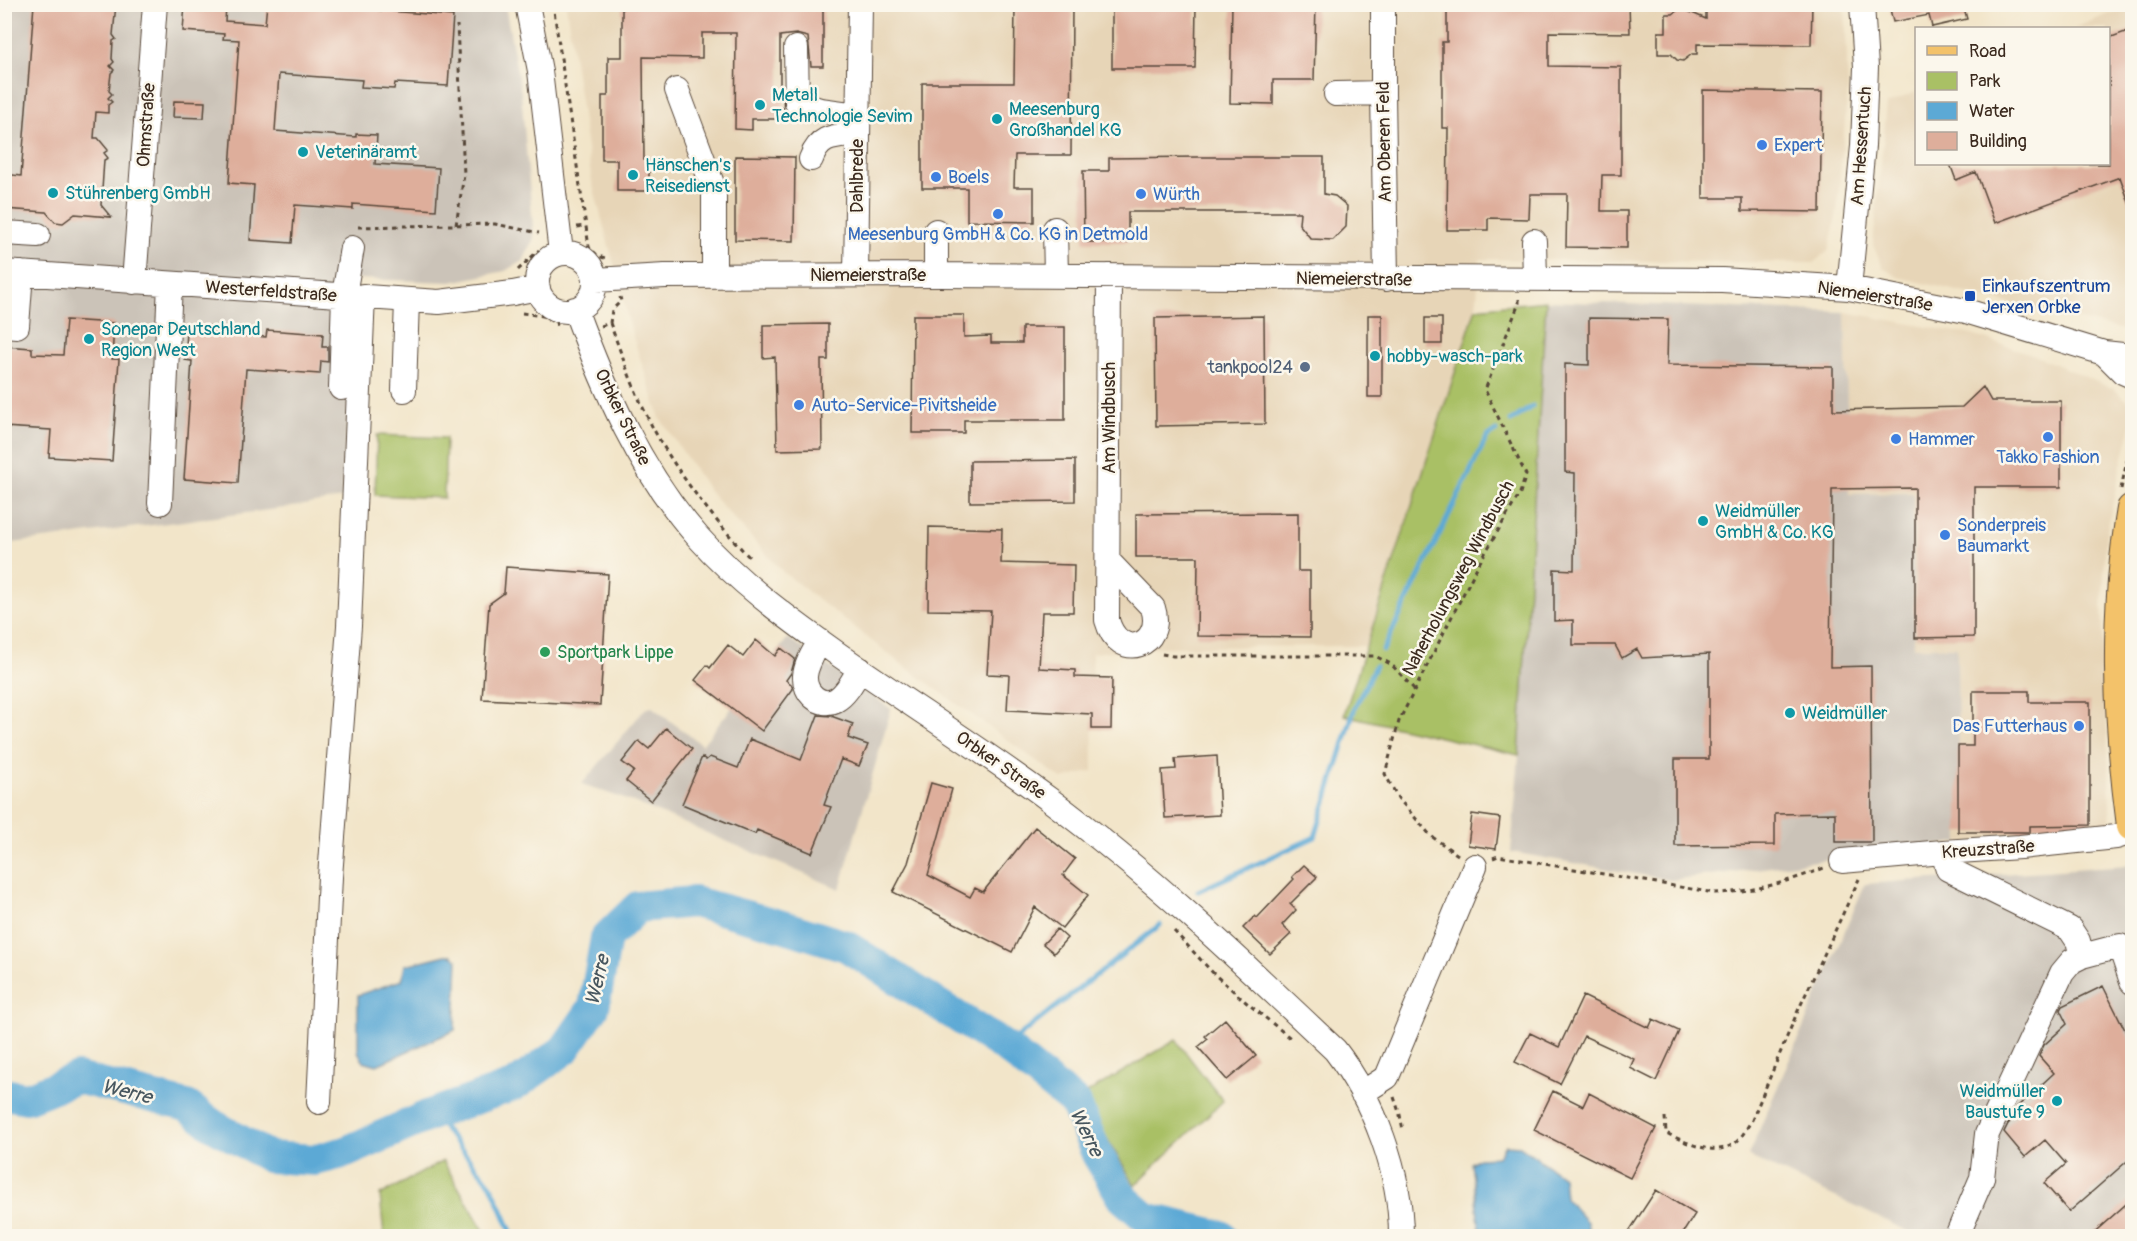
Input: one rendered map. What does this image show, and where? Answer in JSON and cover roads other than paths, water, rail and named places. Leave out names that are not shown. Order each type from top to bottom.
[{"type":"main road","points":[[2133,508],[2124,557],[2119,662],[2133,826]]},
{"type":"street","name":"Ohmstraße","points":[[134,282],[155,4]]},
{"type":"street","points":[[527,4],[540,71],[554,239],[545,262],[539,270],[538,288],[543,299],[552,307],[579,320],[584,305],[595,289],[607,279],[584,259],[569,252],[554,239]]},
{"type":"street","name":"Dahlbrede","points":[[856,275],[860,4]]},
{"type":"street","name":"Am Oberen Feld","points":[[1383,4],[1386,279]]},
{"type":"street","name":"Am Hessentuch","points":[[1849,288],[1863,146],[1866,67],[1862,4]]},
{"type":"street","points":[[796,48],[797,103],[857,124]]},
{"type":"street","points":[[677,90],[714,189],[714,275]]},
{"type":"street","points":[[1336,94],[1383,93]]},
{"type":"street","points":[[811,159],[816,146],[857,124]]},
{"type":"street","points":[[1055,229],[1056,275]]},
{"type":"street","points":[[936,231],[936,275]]},
{"type":"street","points":[[4,233],[38,234]]},
{"type":"street","points":[[319,1102],[330,877],[349,626],[354,238]]},
{"type":"street","points":[[1527,279],[1534,242]]},
{"type":"street","name":"Westerfeldstraße","points":[[13,272],[439,302],[538,288]]},
{"type":"street","points":[[4,325],[17,326],[13,272]]},
{"type":"street","name":"Niemeierstraße","points":[[607,279],[714,275],[1056,275],[1722,280],[1849,288],[1966,311],[2104,353],[2133,356]]},
{"type":"street","name":"Am Windbusch","points":[[1108,561],[1153,608],[1156,617],[1155,628],[1151,636],[1130,646],[1119,642],[1111,633],[1107,620],[1109,276]]},
{"type":"street","points":[[160,503],[170,284]]},
{"type":"street","points":[[341,388],[354,296]]},
{"type":"street","points":[[404,390],[407,300]]},
{"type":"street","name":"Orbker Straße","points":[[579,320],[629,437],[675,508],[699,538],[740,579],[820,641],[1048,799],[1166,892],[1335,1050],[1362,1093],[1382,1139],[1394,1178],[1401,1236]]},
{"type":"street","name":"Niemeierstraße","points":[[2104,353],[2123,372],[2130,386]]},
{"type":"street","points":[[820,641],[805,676],[805,684],[816,700],[835,701],[844,694],[860,669]]},
{"type":"street","name":"Kreuzstraße","points":[[1842,861],[2020,847],[2116,837],[2133,832]]},
{"type":"street","points":[[1944,852],[1948,869],[2070,929],[2078,941],[2082,956]]},
{"type":"street","points":[[1362,1093],[1391,1077],[1474,866]]},
{"type":"street","points":[[1957,1236],[1982,1178],[1987,1134],[2062,973],[2072,961],[2082,956],[2120,946],[2133,982]]},
{"type":"water","points":[[452,955],[458,960],[455,1030],[377,1065],[363,1061],[358,1051],[358,995],[402,980],[405,965]]},
{"type":"water","points":[[1505,1145],[1520,1146],[1563,1177],[1565,1198],[1587,1222],[1590,1236],[1484,1236],[1480,1230],[1471,1163],[1479,1158],[1498,1157]]},
{"type":"waterway","points":[[1511,421],[1533,406]]},
{"type":"waterway","points":[[1383,650],[1487,437],[1496,431]]},
{"type":"waterway","points":[[1198,891],[1315,837],[1355,707],[1375,666]]},
{"type":"waterway","name":"Werre","points":[[4,1094],[27,1098],[77,1078],[187,1106],[213,1125],[269,1157],[315,1160],[346,1152],[432,1114],[515,1085],[564,1050],[594,1007],[606,938],[638,907],[694,902],[846,946],[1005,1047],[1075,1103],[1097,1154],[1123,1198],[1146,1218],[1221,1236]]},
{"type":"waterway","points":[[1005,1047],[1160,925]]},
{"type":"waterway","points":[[432,1114],[491,1185],[513,1236]]},
{"type":"place","name":"Metall Technologie Sevim","points":[[760,105]]},
{"type":"place","name":"Meesenburg Großhandel KG","points":[[997,119]]},
{"type":"place","name":"Expert","points":[[1762,145]]},
{"type":"place","name":"Veterinäramt","points":[[303,152]]},
{"type":"place","name":"Hänschen's Reisedienst","points":[[633,175]]},
{"type":"place","name":"Boels","points":[[936,177]]},
{"type":"place","name":"Stührenberg GmbH","points":[[53,193]]},
{"type":"place","name":"Würth","points":[[1141,194]]},
{"type":"place","name":"Meesenburg GmbH & Co. KG in Detmold","points":[[998,214]]},
{"type":"place","name":"Einkaufszentrum Jerxen Orbke","points":[[1970,296]]},
{"type":"place","name":"Sonepar Deutschland Region West","points":[[89,339]]},
{"type":"place","name":"hobby-wasch-park","points":[[1375,356]]},
{"type":"place","name":"tankpool24","points":[[1305,367]]},
{"type":"place","name":"Auto-Service-Pivitsheide","points":[[799,405]]},
{"type":"place","name":"Takko Fashion","points":[[2048,437]]},
{"type":"place","name":"Hammer","points":[[1896,439]]},
{"type":"place","name":"Weidmüller GmbH & Co. KG","points":[[1703,521]]},
{"type":"place","name":"Sonderpreis Baumarkt","points":[[1945,535]]},
{"type":"place","name":"Sportpark Lippe","points":[[545,652]]},
{"type":"place","name":"Weidmüller","points":[[1790,713]]},
{"type":"place","name":"Das Futterhaus","points":[[2079,726]]},
{"type":"place","name":"Weidmüller Baustufe 9","points":[[2057,1101]]}]
